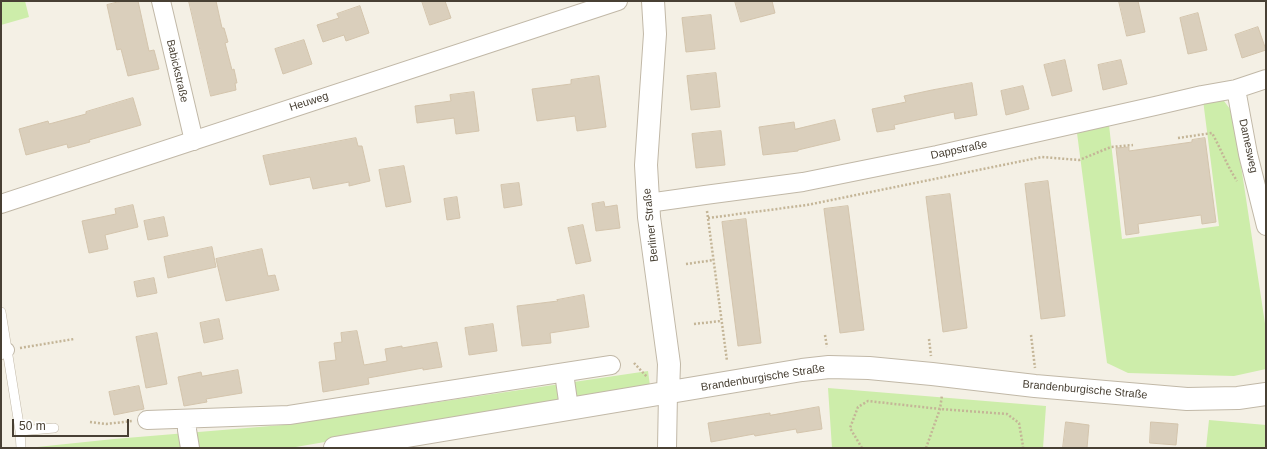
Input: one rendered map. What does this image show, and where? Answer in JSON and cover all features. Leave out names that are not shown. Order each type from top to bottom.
[{"type":"street","name":"Babickstraße","points":[[161,1],[194,141]]},
{"type":"street","name":"Heuweg","points":[[1,204],[618,1]]},
{"type":"street","name":"Berliner Straße","points":[[652,1],[655,34],[646,165],[648,203],[669,364],[659,387],[667,448]]},
{"type":"street","name":"Dappstraße","points":[[648,203],[803,182],[952,152],[1202,94],[1236,89],[1266,79]]},
{"type":"street","name":"Damesweg","points":[[1236,89],[1248,154],[1266,226]]},
{"type":"street","points":[[147,420],[289,415],[611,366]]},
{"type":"street","name":"Brandenburgische Straße","points":[[335,448],[570,408],[659,387],[829,367],[869,368],[1035,386],[1187,399],[1238,398],[1266,394]]},
{"type":"street","points":[[564,373],[570,408]]},
{"type":"street","points":[[187,419],[190,448]]},
{"type":"lane","points":[[1,312],[4,351],[22,448]]},
{"type":"lane","points":[[20,431],[54,428]]},
{"type":"path","points":[[1178,138],[1212,133],[1231,172],[1240,185]]},
{"type":"path","points":[[708,218],[806,205],[1042,156],[1079,160],[1111,147],[1133,145]]},
{"type":"path","points":[[705,195],[727,361]]},
{"type":"path","points":[[686,264],[714,260]]},
{"type":"path","points":[[694,324],[722,321]]},
{"type":"path","points":[[825,335],[827,347]]},
{"type":"path","points":[[1031,335],[1034,358]]},
{"type":"path","points":[[4,351],[74,339]]},
{"type":"path","points":[[929,339],[931,351]]},
{"type":"path","points":[[634,363],[659,387]]},
{"type":"path","points":[[926,448],[940,409],[942,395]]},
{"type":"path","points":[[862,448],[850,428],[858,407],[868,401],[940,409],[1007,414],[1019,423],[1023,448]]},
{"type":"path","points":[[90,422],[106,424],[147,420]]},
{"type":"green space","points":[[1,1],[25,1],[29,17],[1,25]]},
{"type":"green space","points":[[1203,100],[1224,101],[1233,113],[1266,330],[1266,369],[1234,376],[1128,373],[1107,363],[1077,133],[1109,125],[1122,239],[1219,226]]},
{"type":"green space","points":[[648,371],[650,386],[290,448],[37,447],[283,425]]},
{"type":"green space","points":[[828,388],[1046,406],[1043,448],[832,448]]},
{"type":"green space","points":[[1209,420],[1266,425],[1266,448],[1206,448]]},
{"type":"building","points":[[122,1],[138,1],[149,51],[154,50],[159,69],[128,76],[121,49],[117,50],[107,5]]},
{"type":"building","points":[[189,1],[216,1],[222,28],[224,28],[228,42],[225,43],[232,70],[234,69],[237,83],[235,83],[236,90],[211,96]]},
{"type":"building","points":[[422,1],[445,1],[451,18],[430,25]]},
{"type":"building","points":[[735,1],[772,1],[775,13],[741,22]]},
{"type":"building","points":[[1119,1],[1138,1],[1145,32],[1127,36]]},
{"type":"building","points":[[360,6],[369,33],[346,41],[344,35],[323,42],[317,25],[339,18],[337,14]]},
{"type":"building","points":[[1198,13],[1207,50],[1188,54],[1180,18]]},
{"type":"building","points":[[711,15],[715,49],[686,52],[682,18]]},
{"type":"building","points":[[1258,27],[1266,50],[1242,58],[1235,35]]},
{"type":"building","points":[[304,40],[312,64],[283,74],[275,49]]},
{"type":"building","points":[[1065,60],[1072,91],[1052,96],[1044,65]]},
{"type":"building","points":[[1121,60],[1127,84],[1103,90],[1098,65]]},
{"type":"building","points":[[716,73],[720,107],[691,110],[687,76]]},
{"type":"building","points":[[599,76],[606,127],[577,131],[575,116],[537,121],[532,89],[571,84],[571,80]]},
{"type":"building","points":[[972,83],[977,115],[955,119],[954,112],[894,125],[895,129],[877,132],[872,109],[906,102],[904,96]]},
{"type":"building","points":[[1023,86],[1029,109],[1006,115],[1001,91]]},
{"type":"building","points":[[474,92],[479,131],[456,134],[454,118],[417,123],[415,106],[451,101],[450,95]]},
{"type":"building","points":[[133,98],[141,125],[89,140],[90,142],[68,148],[67,144],[26,155],[19,129],[48,121],[49,124],[86,114],[86,112]]},
{"type":"building","points":[[835,120],[840,140],[798,151],[763,155],[759,127],[794,122],[795,129]]},
{"type":"building","points":[[721,131],[725,165],[696,168],[692,134]]},
{"type":"building","points":[[356,138],[358,146],[362,146],[370,181],[349,186],[349,182],[313,189],[310,177],[270,185],[263,156]]},
{"type":"building","points":[[1205,138],[1216,222],[1202,224],[1201,215],[1138,224],[1139,233],[1126,235],[1116,148],[1129,147],[1129,151],[1192,142],[1192,140]]},
{"type":"building","points":[[404,166],[411,202],[386,207],[379,170]]},
{"type":"building","points":[[1048,181],[1065,316],[1041,319],[1025,184]]},
{"type":"building","points":[[519,183],[522,205],[504,208],[501,185]]},
{"type":"building","points":[[950,194],[967,328],[943,332],[926,197]]},
{"type":"building","points":[[457,197],[460,218],[447,220],[444,199]]},
{"type":"building","points":[[604,202],[605,207],[617,205],[620,228],[596,231],[592,204]]},
{"type":"building","points":[[133,205],[138,227],[105,235],[108,249],[89,253],[82,221],[116,214],[115,209]]},
{"type":"building","points":[[848,206],[864,330],[840,333],[824,209]]},
{"type":"building","points":[[164,217],[168,236],[148,240],[144,221]]},
{"type":"building","points":[[746,219],[761,343],[738,346],[722,222]]},
{"type":"building","points":[[583,225],[591,261],[576,264],[568,228]]},
{"type":"building","points":[[212,247],[216,267],[168,278],[164,257]]},
{"type":"building","points":[[262,249],[268,276],[275,275],[279,290],[226,301],[216,259]]},
{"type":"building","points":[[154,278],[157,293],[137,297],[134,282]]},
{"type":"building","points":[[584,295],[589,327],[550,333],[551,343],[522,346],[517,306],[558,301],[557,300]]},
{"type":"building","points":[[219,319],[223,339],[204,343],[200,323]]},
{"type":"building","points":[[493,324],[497,351],[469,355],[465,328]]},
{"type":"building","points":[[357,331],[364,365],[387,361],[385,349],[402,346],[402,348],[437,342],[442,367],[423,370],[423,368],[368,378],[369,384],[323,392],[319,362],[336,360],[334,343],[342,342],[341,333]]},
{"type":"building","points":[[157,333],[167,384],[146,388],[136,337]]},
{"type":"building","points":[[238,370],[242,393],[206,399],[207,402],[184,406],[178,377],[201,372],[202,376]]},
{"type":"building","points":[[139,386],[144,409],[114,415],[109,392]]},
{"type":"building","points":[[819,407],[822,429],[797,433],[796,429],[755,436],[754,434],[711,442],[708,423]]},
{"type":"building","points":[[1066,422],[1089,425],[1087,448],[1063,448]]},
{"type":"building","points":[[1151,422],[1178,424],[1176,445],[1150,443]]}]
